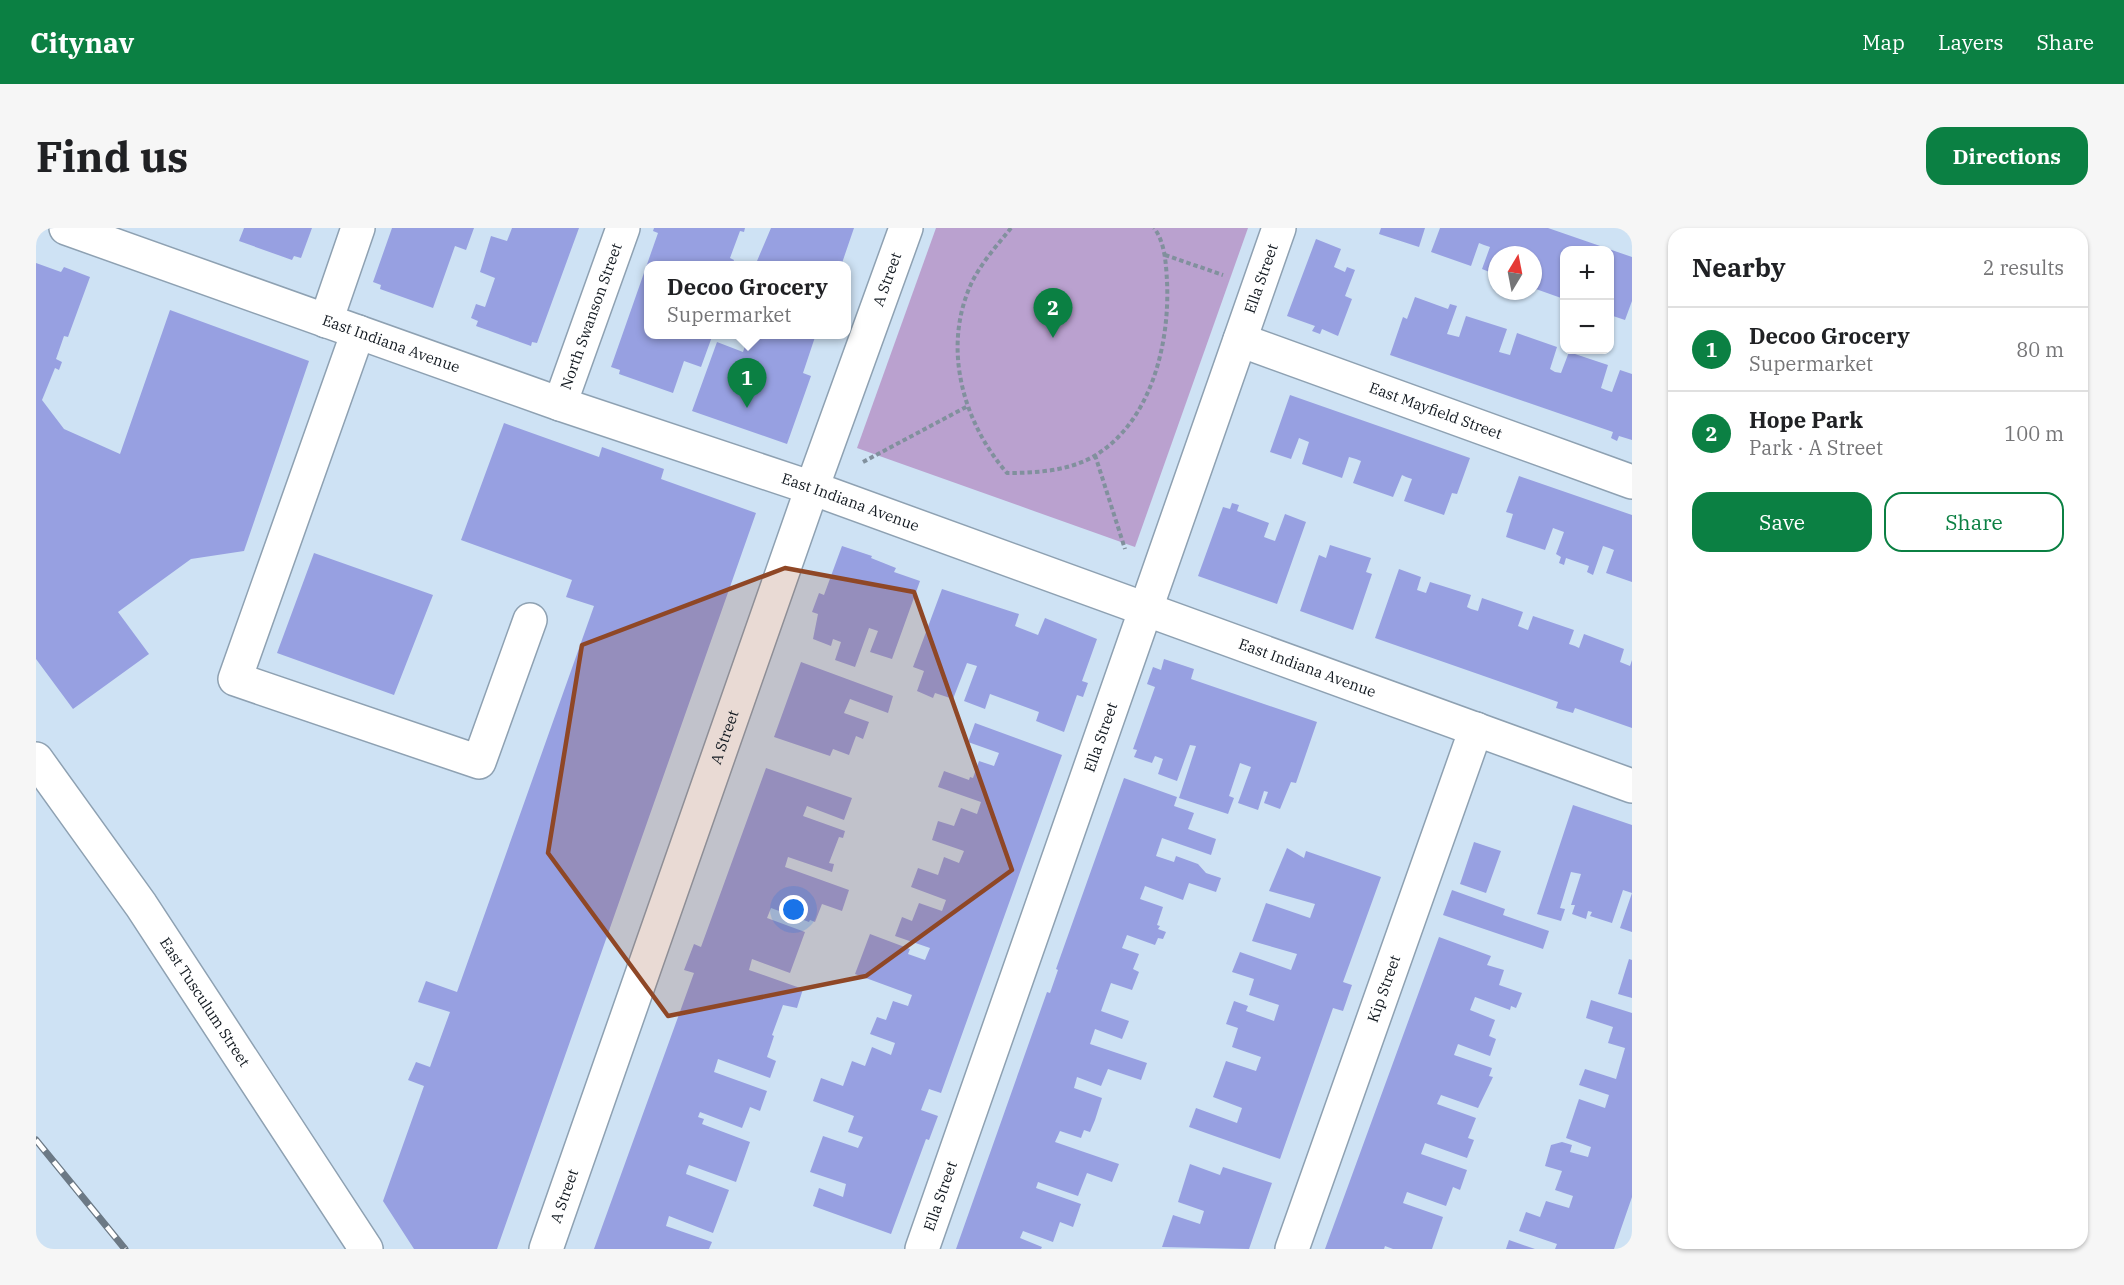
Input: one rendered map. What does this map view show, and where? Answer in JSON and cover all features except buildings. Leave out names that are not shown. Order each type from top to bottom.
[{"type":"street","points":[[326,321],[358,228]]},
{"type":"street","name":"North Swanson Street","points":[[560,404],[623,228]]},
{"type":"street","name":"A Street","points":[[546,1249],[812,488],[906,228]]},
{"type":"street","name":"Ella Street","points":[[922,1249],[1144,607],[1279,228]]},
{"type":"street","name":"East Indiana Avenue","points":[[80,230],[560,404],[812,488],[1632,786]]},
{"type":"street","points":[[358,332],[235,679],[479,762],[530,620]]},
{"type":"street","name":"East Mayfield Street","points":[[1240,340],[1632,482]]},
{"type":"street","name":"Kip Street","points":[[1292,1249],[1476,729]]},
{"type":"street","name":"East Tusculum Street","points":[[36,759],[141,904],[366,1249]]},
{"type":"path","points":[[1011,228],[972,281],[962,317],[957,351],[960,383],[968,406],[988,451],[1007,473],[1031,473],[1067,467],[1095,455],[1121,434],[1143,398],[1158,368],[1168,310],[1164,255],[1155,228]]},
{"type":"path","points":[[1164,255],[1259,286]]},
{"type":"path","points":[[812,488],[968,406]]},
{"type":"path","points":[[1095,455],[1144,607]]},
{"type":"highlighted area","points":[[785,568],[914,592],[1012,870],[866,976],[668,1016],[548,853],[582,645]]},
{"type":"shaded area","points":[[936,228],[1248,228],[1135,547],[857,448]]},
{"type":"railway","points":[[36,1140],[125,1249]]},
{"type":"place","name":"Hope Park","points":[[1053,338]]},
{"type":"place","name":"Decoo Grocery","points":[[747,408]]}]
